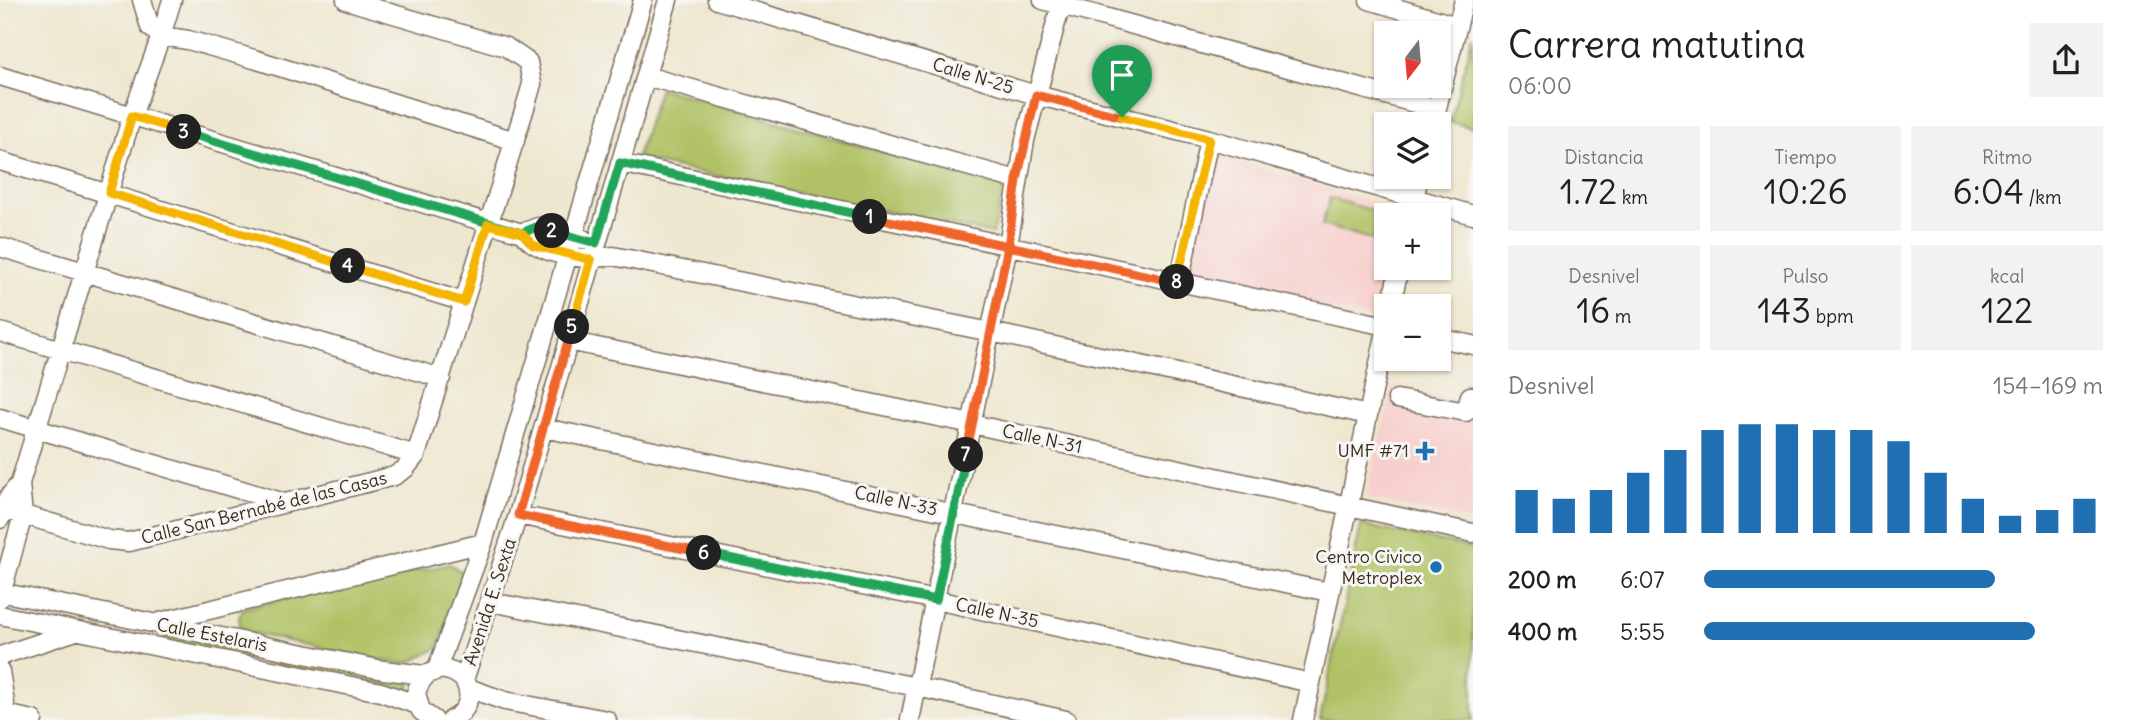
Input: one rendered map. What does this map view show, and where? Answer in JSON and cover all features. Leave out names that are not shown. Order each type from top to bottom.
[{"type":"street","points":[[142,0],[150,27],[161,36],[188,40],[254,59],[515,141]]},
{"type":"street","points":[[1,512],[20,483],[132,116],[173,0]]},
{"type":"street","points":[[0,332],[416,455],[515,141],[531,84],[531,71],[528,62],[506,47],[346,0]]},
{"type":"street","name":"Avenida E. Sexta","points":[[423,714],[416,693],[431,672],[483,543],[643,0]]},
{"type":"street","name":"Calle N-25","points":[[717,0],[1036,95],[1209,139],[1400,203]]},
{"type":"street","points":[[1369,0],[1457,26]]},
{"type":"street","points":[[1435,112],[1464,0]]},
{"type":"street","name":"Avenida E. Sexta","points":[[457,716],[467,704],[466,684],[544,428],[646,76],[662,2]]},
{"type":"street","points":[[910,720],[991,331],[1008,246],[1017,180],[1055,2],[1418,112]]},
{"type":"street","points":[[0,76],[488,224],[522,233],[538,227],[572,236],[594,251]]},
{"type":"street","points":[[646,76],[1017,180]]},
{"type":"street","points":[[1179,283],[1209,139]]},
{"type":"street","points":[[0,161],[464,302]]},
{"type":"street","points":[[620,163],[1374,326]]},
{"type":"street","name":"Calle N-25","points":[[1451,212],[1473,215]]},
{"type":"street","points":[[522,233],[531,244],[566,254],[594,251],[991,331],[1368,415]]},
{"type":"street","points":[[0,247],[441,379]]},
{"type":"street","name":"Calle N-31","points":[[568,341],[972,424],[1473,533]]},
{"type":"street","points":[[1451,341],[1473,345]]},
{"type":"street","points":[[1303,720],[1377,371]]},
{"type":"street","points":[[1397,399],[1466,412],[1472,391]]},
{"type":"street","points":[[0,418],[286,503]]},
{"type":"street","name":"Calle N-33","points":[[544,428],[1329,592]]},
{"type":"street","name":"Calle San Bernabé de las Casas","points":[[1,512],[23,515],[109,540],[128,542],[399,474],[416,455]]},
{"type":"street","points":[[1,594],[23,515],[20,483]]},
{"type":"street","name":"Calle N-35","points":[[518,515],[936,600],[1311,682]]},
{"type":"street","points":[[155,624],[483,543]]},
{"type":"street","name":"Calle Estelaris","points":[[1,594],[431,672],[447,669],[466,684],[534,713],[607,720]]},
{"type":"street","points":[[491,603],[917,687],[1066,720]]},
{"type":"street","name":"Calle Estelaris","points":[[0,615],[72,632],[381,692],[423,714]]},
{"type":"street","points":[[0,656],[115,616]]},
{"type":"street","points":[[0,671],[4,717],[33,720]]},
{"type":"street","points":[[457,716],[505,701]]},
{"type":"shaded area","points":[[1215,154],[1376,203],[1374,280],[1386,280],[1383,294],[1374,294],[1374,319],[1189,277]]},
{"type":"shaded area","name":"UMF #71","points":[[1392,387],[1473,404],[1473,522],[1365,498]]},
{"type":"green space","points":[[1473,34],[1473,128],[1451,122]]},
{"type":"green space","points":[[660,88],[1004,187],[993,234],[636,159]]},
{"type":"green space","points":[[1330,198],[1374,211],[1374,240],[1322,225]]},
{"type":"green space","points":[[1361,525],[1473,548],[1473,720],[1320,720]]},
{"type":"green space","points":[[450,564],[463,573],[438,648],[411,662],[399,664],[246,632],[240,627],[239,617],[244,608]]},
{"type":"green space","points":[[167,630],[411,683],[408,693],[163,641]]},
{"type":"place","name":"UMF #71","points":[[1425,451]]},
{"type":"place","name":"Centro Civico Metroplex","points":[[1436,567]]},
{"type":"route","points":[[1122,117],[1036,95],[1017,180],[1008,246],[620,163],[596,243],[538,227],[522,233],[132,116],[109,193],[464,302],[488,224],[522,233],[533,245],[591,260],[518,515],[936,600],[1008,246],[1179,283],[1209,139],[1122,117]]}]
